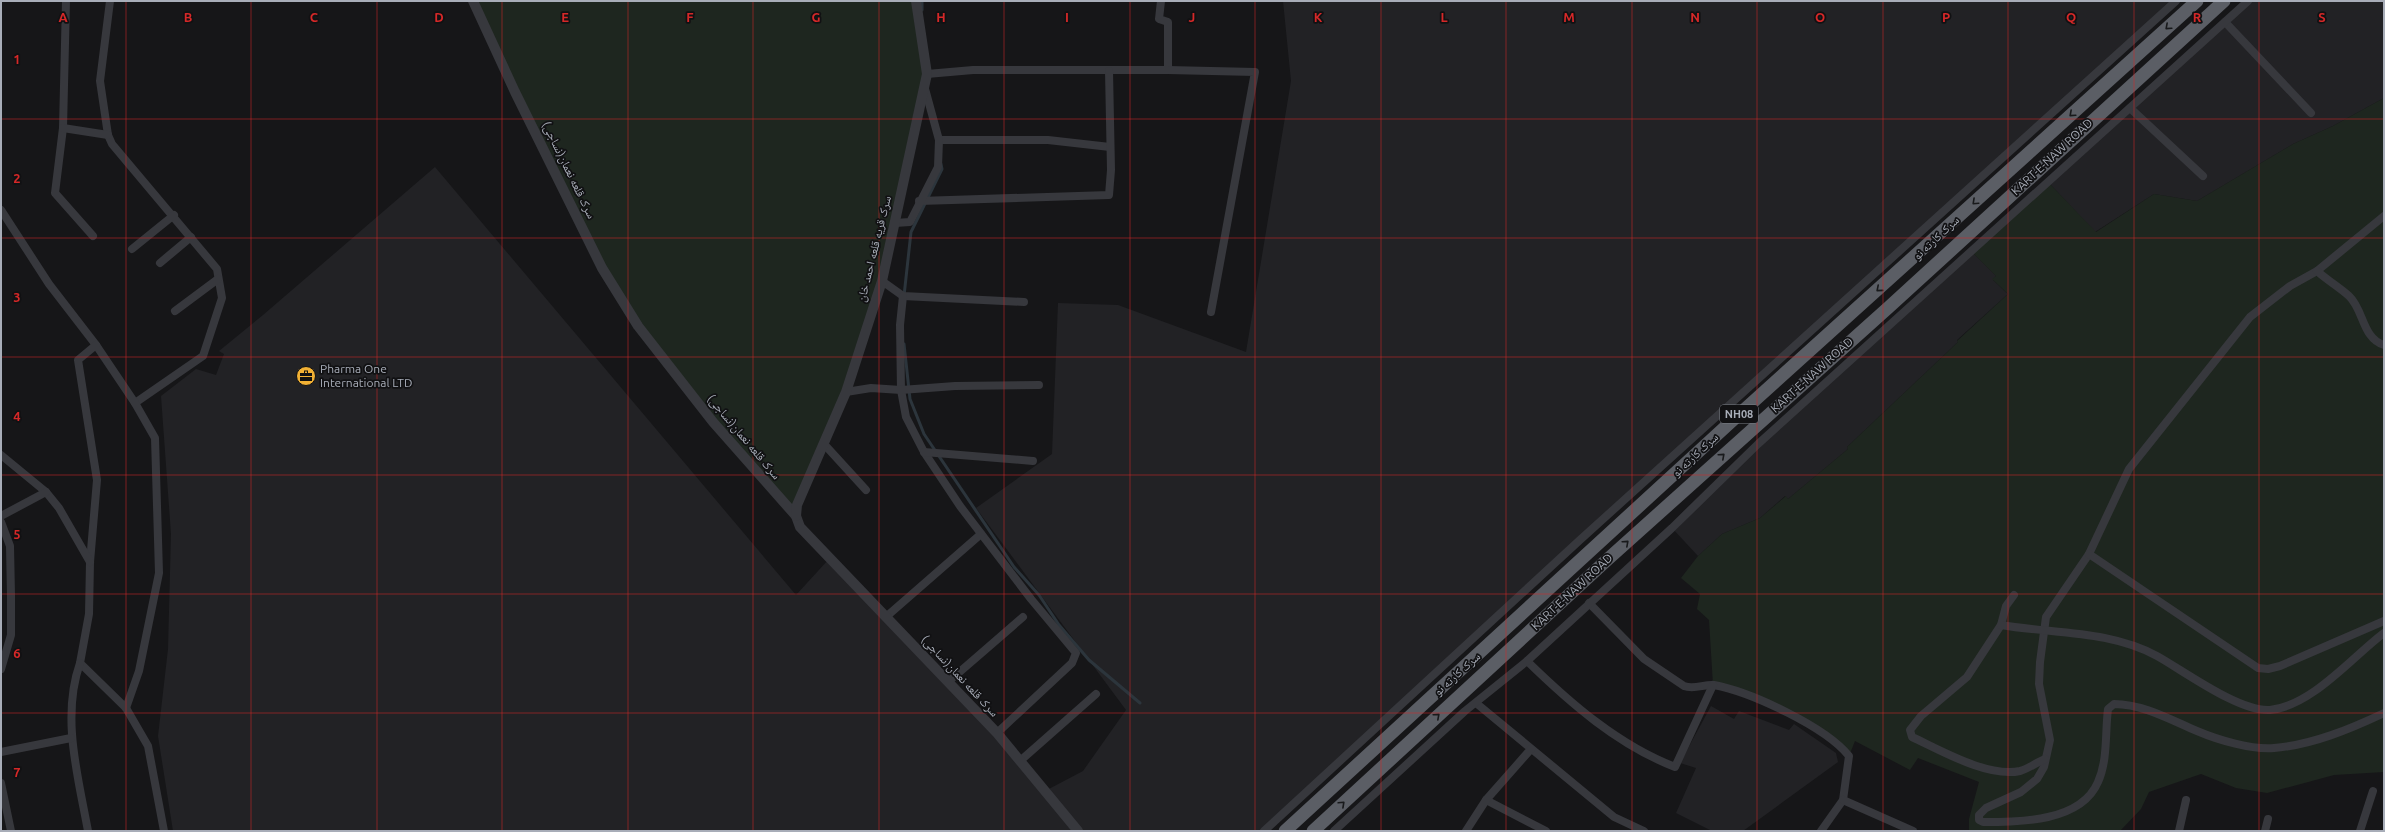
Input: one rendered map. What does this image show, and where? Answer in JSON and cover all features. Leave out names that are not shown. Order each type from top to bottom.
[{"type":"highway","name":"سرک کارته نو","points":[[1285,831],[1734,419],[1918,255],[2197,1]]},
{"type":"highway","name":"KART-E-NAW ROAD","points":[[1313,831],[1608,559],[2224,1]]},
{"type":"highway","points":[[1918,255],[1931,267]]},
{"type":"street","points":[[66,1],[63,128],[55,193],[93,236]]},
{"type":"street","points":[[110,1],[100,82],[108,135],[112,144],[174,215],[217,269],[222,298],[203,356],[135,403]]},
{"type":"street","name":"سرک قلعه نعمان(نساجی)","points":[[473,1],[515,92],[599,260],[638,326],[713,422],[796,516],[800,527],[829,559],[887,616],[997,733],[1078,831]]},
{"type":"street","name":"سرک قریه قلعه احمد خان","points":[[796,516],[797,505],[846,392],[882,281],[925,78],[916,1]]},
{"type":"street","points":[[1161,1],[1159,19],[1168,22],[1168,70]]},
{"type":"street","points":[[1264,831],[1581,539],[2176,1]]},
{"type":"street","points":[[1334,831],[1476,703],[1527,661],[1672,528],[1758,444],[2248,1]]},
{"type":"street","points":[[2225,22],[2311,113]]},
{"type":"street","points":[[895,223],[910,222],[919,201],[938,167],[939,140],[925,78],[973,70],[1168,70],[1255,72],[1211,312]]},
{"type":"street","points":[[919,201],[1109,195],[1109,71]]},
{"type":"street","points":[[2130,108],[2203,176]]},
{"type":"street","points":[[63,128],[108,135]]},
{"type":"street","points":[[939,140],[1048,140],[1110,147]]},
{"type":"street","points":[[1,210],[49,284],[96,345],[135,403],[156,438],[159,573],[139,671],[126,708]]},
{"type":"street","points":[[132,249],[174,215]]},
{"type":"street","points":[[2384,216],[2317,272],[2290,286],[2250,317],[2128,469],[2089,554],[2046,617],[2039,684],[2050,740],[2044,767],[2037,779],[2021,792],[1986,808],[1979,815],[1979,820],[1983,822],[2017,822],[2046,817],[2081,804],[2092,793],[2098,781],[2103,765],[2108,709],[2114,704],[2126,704],[2145,710],[2214,739],[2273,749],[2322,738],[2384,713]]},
{"type":"street","points":[[160,263],[191,237]]},
{"type":"street","points":[[2317,272],[2350,297],[2365,327],[2376,343],[2384,345]]},
{"type":"street","points":[[175,311],[218,279]]},
{"type":"street","points":[[882,281],[903,296],[1024,302]]},
{"type":"street","points":[[903,296],[900,325],[901,390],[906,417],[924,452],[980,534],[1076,653],[1072,663],[997,733]]},
{"type":"street","points":[[88,831],[71,738],[73,682],[80,663],[89,614],[90,562],[97,480],[78,360],[96,345]]},
{"type":"street","points":[[846,392],[871,388],[901,390],[955,386],[1039,386]]},
{"type":"street","points":[[824,444],[866,490]]},
{"type":"street","points":[[924,452],[1033,461]]},
{"type":"street","points":[[1,455],[46,492],[59,508],[90,562]]},
{"type":"street","points":[[1,516],[46,492]]},
{"type":"street","points":[[1,522],[10,546],[11,595],[11,635],[1,668]]},
{"type":"street","points":[[887,616],[980,534]]},
{"type":"street","points":[[2089,554],[2258,668],[2268,669],[2280,666],[2384,621]]},
{"type":"street","points":[[2014,595],[2006,606],[2001,625],[1967,677],[1921,716],[1910,730],[1912,737],[1944,752],[1999,771],[2020,771],[2045,759]]},
{"type":"street","points":[[1589,603],[1644,659],[1688,688],[1713,685],[1773,705],[1840,745],[1849,756],[1843,800],[1821,831]]},
{"type":"street","points":[[948,682],[1023,617]]},
{"type":"street","points":[[2001,625],[2105,637],[2131,644],[2156,656],[2217,692],[2246,705],[2270,710],[2305,697],[2336,677],[2366,646],[2384,633]]},
{"type":"street","points":[[1527,661],[1559,692],[1593,719],[1646,756],[1675,767],[1713,685]]},
{"type":"street","points":[[80,663],[126,708],[148,746],[164,831]]},
{"type":"street","points":[[1020,761],[1096,694]]},
{"type":"street","points":[[1476,703],[1614,818],[1644,831]]},
{"type":"street","points":[[1,752],[71,738]]},
{"type":"street","points":[[1466,831],[1486,800],[1531,748]]},
{"type":"street","points":[[1,783],[11,831]]},
{"type":"street","points":[[2360,831],[2373,791]]},
{"type":"street","points":[[1486,800],[1546,831]]},
{"type":"street","points":[[1843,800],[1913,831]]},
{"type":"street","points":[[2179,831],[2186,800]]},
{"type":"street","points":[[2265,831],[2268,820]]},
{"type":"shaded area","points":[[473,1],[916,1],[927,74],[882,281],[796,516],[638,326],[602,268]]},
{"type":"shaded area","points":[[1283,1],[2176,1],[1264,831],[173,831],[158,736],[168,649],[171,534],[161,396],[196,369],[216,375],[224,354],[219,351],[435,167],[796,595],[829,559],[1045,791],[1083,771],[1126,710],[976,508],[1052,454],[1058,303],[1118,305],[1246,352],[1291,81]]},
{"type":"shaded area","points":[[2248,1],[2384,1],[2384,98],[2333,126],[2293,144],[2197,201],[2154,194],[2095,232],[2047,181]]},
{"type":"shaded area","points":[[2384,98],[2384,772],[2334,775],[2267,793],[2236,788],[2201,774],[2149,792],[2141,809],[2120,831],[1969,831],[1969,819],[1979,782],[1918,758],[1910,770],[1855,741],[1849,756],[1840,745],[1773,705],[1713,685],[1709,620],[1697,609],[1700,594],[1681,578],[1698,556],[1722,534],[1760,518],[1786,496],[1788,499],[1848,449],[1847,447],[2008,294],[1992,279],[1996,276],[1971,251],[2047,181],[2096,232],[2154,194],[2197,201],[2293,144],[2333,126]]},
{"type":"shaded area","points":[[1971,251],[1996,276],[1993,280],[2008,294],[1957,340],[1958,342],[1847,447],[1848,449],[1788,499],[1785,496],[1760,518],[1722,534],[1698,556],[1672,528]]},
{"type":"shaded area","points":[[1711,706],[1734,719],[1739,711],[1789,730],[1794,724],[1836,753],[1838,762],[1743,831],[1712,831],[1676,813],[1696,768],[1680,763]]},
{"type":"waterway","points":[[922,1],[922,10]]},
{"type":"waterway","points":[[904,296],[911,232],[942,169],[941,164]]},
{"type":"waterway","points":[[904,344],[910,399],[924,434],[1014,567],[1039,595],[1059,625],[1089,660],[1140,703]]},
{"type":"place","name":"Pharma One International LTD","points":[[306,376]]}]
